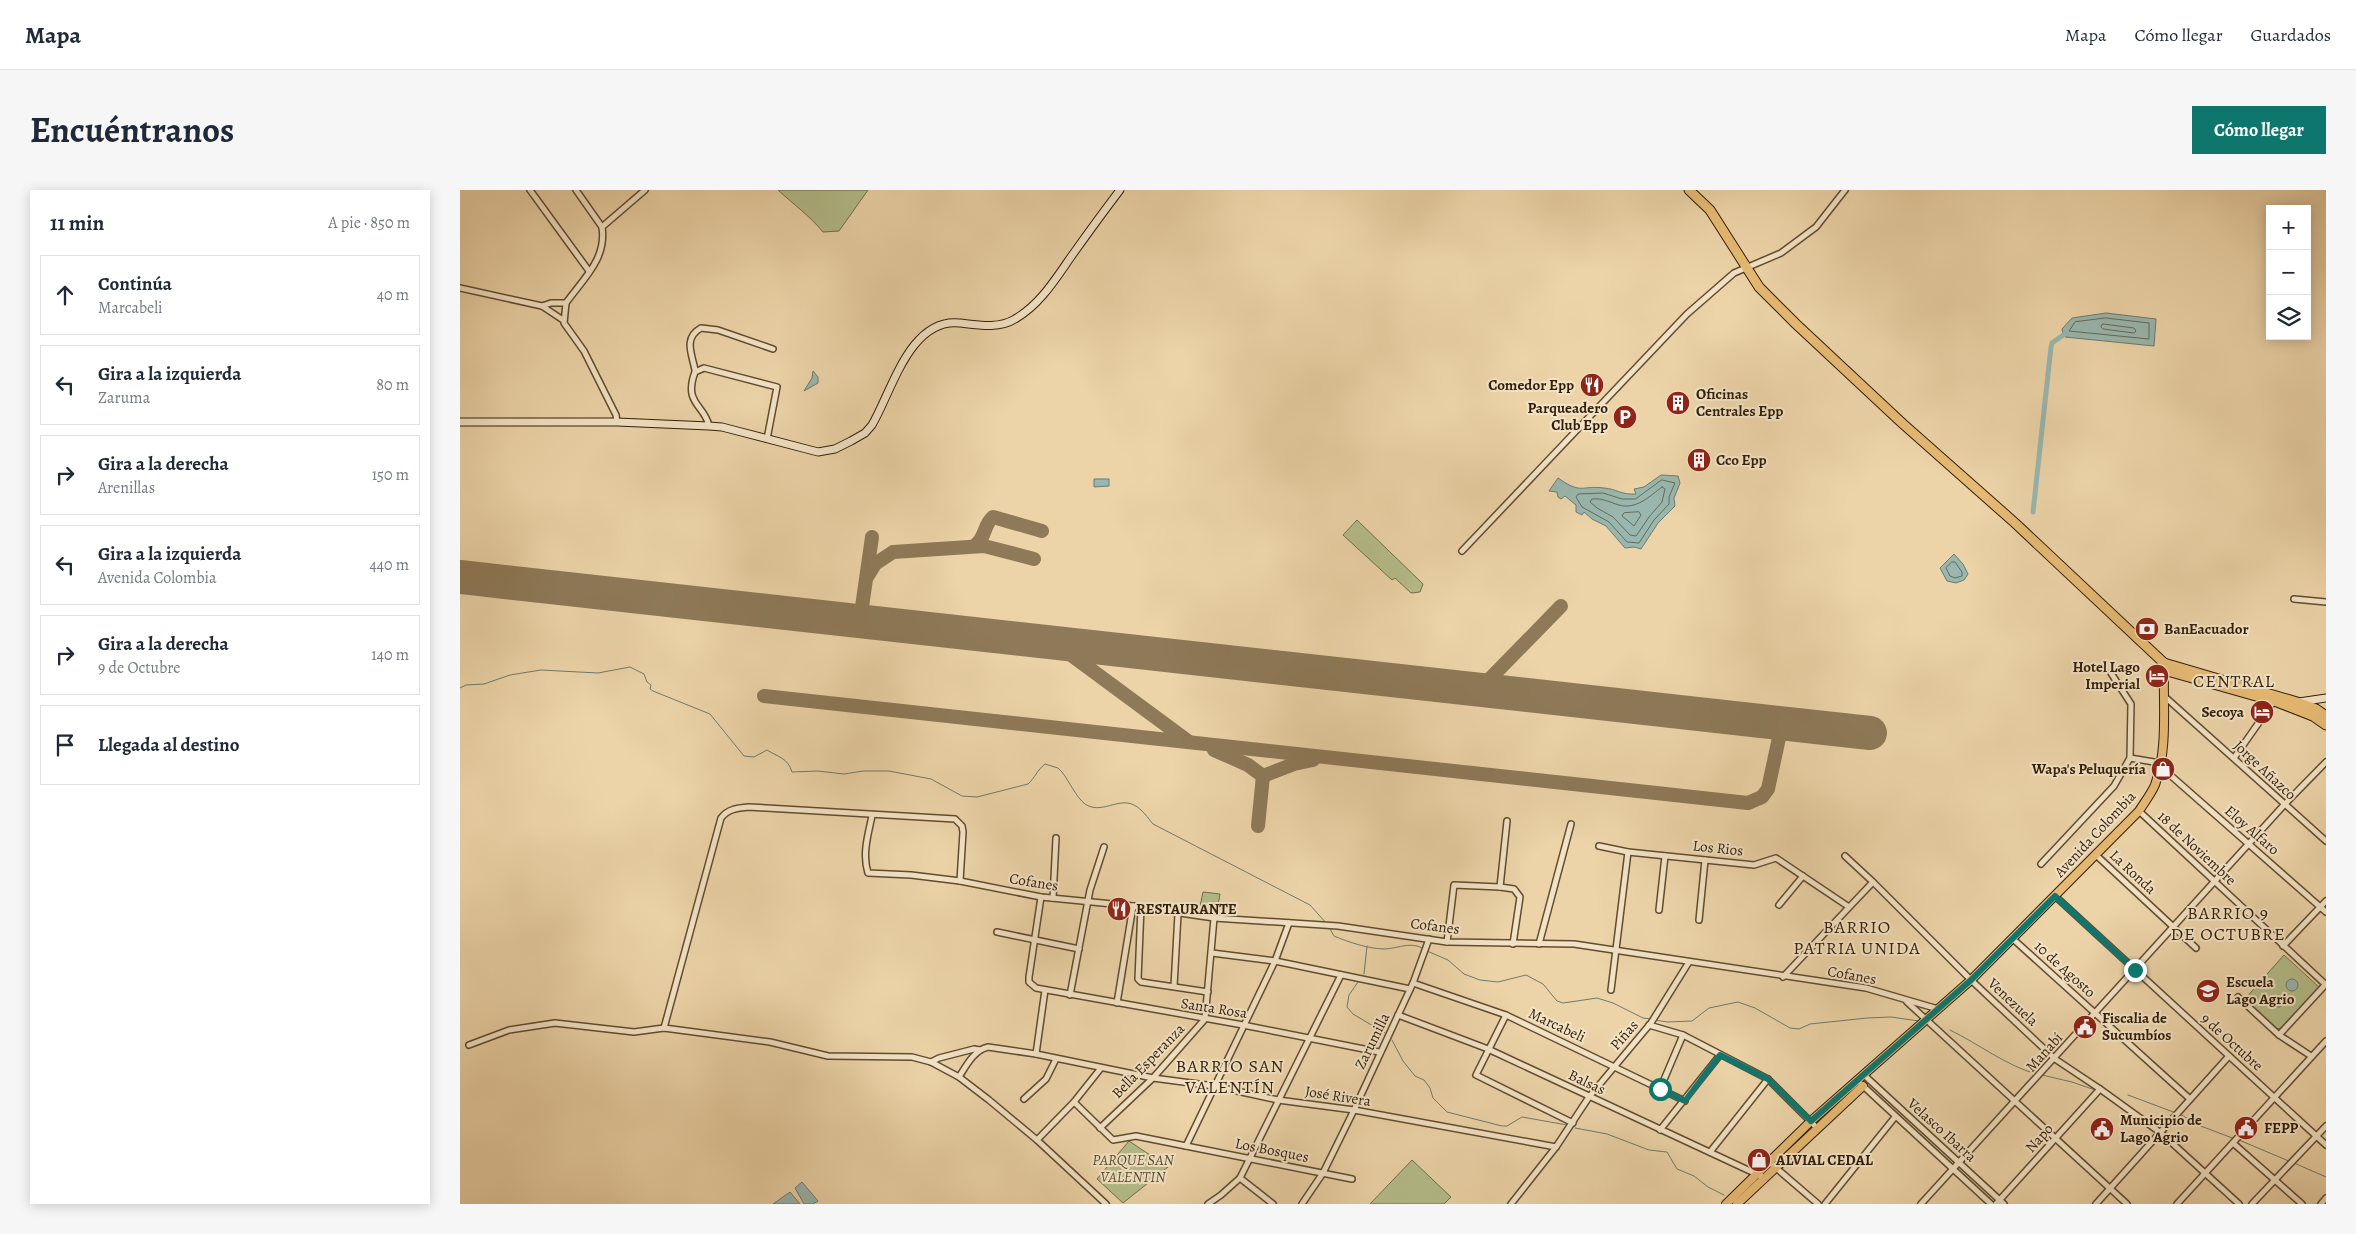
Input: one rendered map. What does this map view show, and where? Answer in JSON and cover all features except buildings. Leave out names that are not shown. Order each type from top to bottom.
[{"type":"highway","points":[[1690,190],[1710,210],[1759,286],[1826,353],[2015,523],[2164,666],[2313,716],[2326,725]]},
{"type":"highway","points":[[2164,666],[2297,702],[2316,709],[2326,716]]},
{"type":"main road","points":[[460,422],[618,422],[709,426],[818,452],[835,449],[865,433],[876,419],[892,382],[924,333],[932,327],[952,322],[988,326],[1007,323],[1026,312],[1043,296],[1120,190]]},
{"type":"main road","name":"Avenida Colombia","points":[[1726,1204],[1760,1175],[1775,1166],[1818,1128],[1860,1083],[1864,1075],[1971,980],[2139,811],[2154,787],[2160,768],[2164,666]]},
{"type":"main road","points":[[2297,702],[2326,698]]},
{"type":"main road","name":"Avenida Colombia","points":[[1737,1204],[1760,1175],[1768,1161],[1811,1121],[1860,1083]]},
{"type":"street","points":[[530,190],[589,271]]},
{"type":"street","points":[[563,320],[566,303],[602,251],[602,227],[576,190]]},
{"type":"street","points":[[634,190],[638,196]]},
{"type":"street","points":[[602,227],[646,190]]},
{"type":"street","points":[[1462,551],[1658,342],[1734,272],[1782,253],[1816,227],[1845,190]]},
{"type":"street","points":[[460,288],[542,306],[563,320],[584,351],[618,422]]},
{"type":"street","points":[[542,306],[551,303],[566,303]]},
{"type":"street","points":[[709,426],[693,397],[692,381],[695,370],[689,345],[694,334],[701,328],[718,330],[773,349]]},
{"type":"street","points":[[695,370],[711,368],[778,387],[767,439]]},
{"type":"street","points":[[2294,599],[2326,602]]},
{"type":"street","points":[[2041,864],[2114,786],[2130,758],[2131,704],[2111,673]]},
{"type":"street","name":"Jorge Añazco","points":[[2164,696],[2326,842]]},
{"type":"street","points":[[2234,758],[2274,702]]},
{"type":"street","name":"Eloy Alfaro","points":[[2130,758],[2160,768],[2170,774],[2326,912]]},
{"type":"street","name":"Manabí","points":[[1921,1204],[2096,1014],[2284,805],[2326,762]]},
{"type":"street","points":[[664,1028],[721,818],[725,812],[736,808],[749,807],[955,820],[960,822],[963,832],[960,881]]},
{"type":"street","name":"18 de Noviembre","points":[[2139,811],[2326,985]]},
{"type":"street","name":"Cofanes","points":[[872,816],[864,863],[868,874],[911,875],[960,881],[1041,897],[1133,906],[1214,918],[1338,926],[1447,942],[1574,944],[1866,988],[1906,1002],[1938,1009]]},
{"type":"street","points":[[1500,886],[1508,821]]},
{"type":"street","points":[[1539,944],[1571,824]]},
{"type":"street","points":[[1053,898],[1056,838]]},
{"type":"street","name":"Los Rios","points":[[1599,846],[1628,852],[1754,865],[1776,858],[1849,907]]},
{"type":"street","points":[[1070,995],[1088,902],[1104,847]]},
{"type":"street","points":[[1611,990],[1628,852]]},
{"type":"street","name":"La Ronda","points":[[2096,855],[2196,948]]},
{"type":"street","points":[[1658,910],[1665,856]]},
{"type":"street","name":"Venezuela","points":[[1844,856],[2055,1059],[2160,1133],[2239,1204]]},
{"type":"street","points":[[1699,920],[1705,860]]},
{"type":"street","points":[[1779,905],[1803,876]]},
{"type":"street","points":[[1783,977],[1873,882]]},
{"type":"street","points":[[1447,942],[1454,885],[1500,886],[1514,888],[1520,898],[1513,944]]},
{"type":"street","name":"9 de Octubre","points":[[2055,896],[2326,1145]]},
{"type":"street","points":[[1036,1054],[1045,990],[1036,988],[1029,982],[1041,897]]},
{"type":"street","points":[[2283,946],[2326,901]]},
{"type":"street","points":[[1116,1003],[1133,906]]},
{"type":"street","points":[[1141,907],[1138,978],[1141,982],[1208,992]]},
{"type":"street","points":[[1174,986],[1178,914]]},
{"type":"street","name":"Bella Esperanza","points":[[1100,1128],[1153,1078],[1205,1019],[1214,918]]},
{"type":"street","points":[[1186,1146],[1275,961],[1290,923]]},
{"type":"street","points":[[997,932],[1079,949]]},
{"type":"street","name":"Zarumilla","points":[[1302,1204],[1323,1174],[1354,1110],[1379,1052],[1413,983],[1429,939]]},
{"type":"street","name":"10 de Agosto","points":[[2013,939],[2190,1099]]},
{"type":"street","points":[[1212,953],[1275,961],[1410,989]]},
{"type":"street","name":"Piñas","points":[[1511,1204],[1556,1147],[1589,1097],[1649,1025],[1690,962]]},
{"type":"street","points":[[1208,1204],[1240,1178],[1341,975]]},
{"type":"street","name":"Marcabeli","points":[[1413,983],[1506,1015],[1614,1065],[1685,1101]]},
{"type":"street","points":[[2280,1035],[2326,985]]},
{"type":"street","name":"Santa Rosa","points":[[1045,990],[1243,1025],[1379,1052]]},
{"type":"street","points":[[2238,997],[2280,1035],[2311,1056]]},
{"type":"street","name":"Cofanes","points":[[1906,1002],[2014,1103],[2127,1204]]},
{"type":"street","name":"Balsas","points":[[1398,1015],[1488,1049],[1760,1175]]},
{"type":"street","points":[[1506,1015],[1476,1075],[1573,1123]]},
{"type":"street","points":[[469,1045],[509,1030],[556,1023],[634,1032],[664,1028],[770,1042],[828,1056],[912,1057],[931,1062],[959,1078],[1037,1140],[1106,1204]]},
{"type":"street","points":[[1649,1025],[1683,1035],[1768,1079],[1818,1128]]},
{"type":"street","points":[[1660,1089],[1683,1035]]},
{"type":"street","points":[[2177,1204],[2326,1041]]},
{"type":"street","name":"José Rivera","points":[[931,1062],[939,1058],[988,1047],[1036,1054],[1153,1078],[1214,1086],[1278,1100],[1354,1110],[1556,1147]]},
{"type":"street","points":[[959,1078],[967,1064],[980,1050]]},
{"type":"street","points":[[1660,1130],[1720,1055]]},
{"type":"street","points":[[2096,1204],[2229,1056]]},
{"type":"street","points":[[1024,1099],[1046,1079],[1056,1059]]},
{"type":"street","points":[[1037,1140],[1074,1102],[1101,1068]]},
{"type":"street","name":"Velasco Ibarra","points":[[1864,1075],[2000,1203]]},
{"type":"street","points":[[1710,1152],[1768,1079]]},
{"type":"street","name":"Velasco Ibarra","points":[[1860,1083],[1991,1204]]},
{"type":"street","name":"Napo","points":[[2000,1203],[2100,1089]]},
{"type":"street","points":[[1074,1102],[1100,1128]]},
{"type":"street","points":[[1825,1204],[1895,1117]]},
{"type":"street","points":[[2252,1204],[2326,1126]]},
{"type":"street","name":"Los Bosques","points":[[1100,1128],[1113,1140],[1136,1136],[1352,1180]]},
{"type":"street","points":[[2232,1143],[2302,1204]]},
{"type":"street","points":[[1768,1161],[1818,1204]]},
{"type":"street","points":[[1240,1178],[1273,1204]]},
{"type":"street","points":[[2321,1204],[2326,1198]]},
{"type":"green space","points":[[778,190],[868,190],[839,231],[823,232],[807,215]]},
{"type":"green space","points":[[1357,520],[1423,584],[1420,592],[1411,593],[1395,578],[1392,580],[1343,535]]},
{"type":"green space","points":[[1203,892],[1220,894],[1217,911],[1199,911]]},
{"type":"green space","points":[[2284,955],[2320,988],[2283,1028],[2276,1029],[2244,1000]]},
{"type":"green space","name":"PARQUE SAN VALENTIN","points":[[1129,1141],[1168,1167],[1123,1203],[1097,1179]]},
{"type":"green space","points":[[1412,1160],[1451,1197],[1444,1204],[1370,1204]]},
{"type":"water","points":[[2106,313],[2156,319],[2154,346],[2065,337],[2063,334],[2062,329],[2072,318]]},
{"type":"water","points":[[813,371],[818,377],[818,383],[804,391],[812,378]]},
{"type":"water","points":[[1661,475],[1678,476],[1680,483],[1674,498],[1675,506],[1658,523],[1641,549],[1634,547],[1625,548],[1606,526],[1592,519],[1584,512],[1582,515],[1576,512],[1576,505],[1565,496],[1561,499],[1558,497],[1557,492],[1549,491],[1558,478],[1577,488],[1596,487],[1626,494],[1636,494],[1634,489],[1644,487]]},
{"type":"water","points":[[1094,479],[1109,479],[1109,486],[1094,487]]},
{"type":"water","points":[[1954,554],[1963,564],[1968,574],[1964,580],[1956,583],[1947,581],[1940,568]]},
{"type":"water","points":[[2290,979],[2294,979],[2298,985],[2294,991],[2290,991],[2286,987],[2286,983]]},
{"type":"water","points":[[2278,995],[2284,1001],[2278,1007],[2272,1001]]},
{"type":"water","points":[[802,1182],[818,1201],[813,1204],[804,1204],[795,1188]]},
{"type":"water","points":[[790,1192],[800,1204],[773,1204]]},
{"type":"waterway","points":[[2033,512],[2051,347],[2052,343],[2066,333]]},
{"type":"waterway","points":[[460,688],[466,685],[484,684],[510,675],[541,670],[598,673],[630,667],[644,674],[647,682],[651,685],[650,689],[653,691],[710,714],[744,756],[754,757],[767,750],[785,761],[792,772],[818,771],[844,774],[863,771],[889,771],[931,779],[962,796],[977,797],[1028,784],[1045,764],[1058,768],[1085,804],[1097,808],[1122,803],[1134,805],[1153,824],[1310,905],[1327,924]]},
{"type":"waterway","points":[[1329,927],[1334,936],[1352,943],[1379,949],[1410,945],[1424,949]]},
{"type":"waterway","points":[[1364,974],[1367,946]]},
{"type":"waterway","points":[[1427,951],[1448,960],[1464,974],[1480,980],[1498,982],[1526,975],[1543,984],[1557,1001],[1563,1003],[1597,998],[1613,1003],[1643,1018],[1651,1019]]},
{"type":"waterway","points":[[1358,982],[1349,995],[1347,1007],[1353,1014],[1385,1033]]},
{"type":"waterway","points":[[1655,1020],[1667,1022],[1692,1021],[1709,1008],[1738,1002],[1755,1008],[1790,1028],[1799,1029],[1810,1024],[1867,1018],[1891,1017],[1919,1021]]},
{"type":"waterway","points":[[1950,1030],[2003,1060],[2036,1074]]},
{"type":"waterway","points":[[1392,1040],[1403,1061],[1415,1076],[1424,1080],[1430,1088],[1433,1098],[1447,1112],[1502,1126],[1507,1126],[1522,1117],[1567,1125]]},
{"type":"waterway","points":[[2042,1075],[2095,1090]]},
{"type":"waterway","points":[[2128,1095],[2176,1113]]},
{"type":"waterway","points":[[2180,1114],[2198,1125],[2235,1139]]},
{"type":"waterway","points":[[1575,1128],[1607,1134],[1649,1150],[1667,1152],[1677,1169],[1694,1176],[1708,1187],[1724,1195]]},
{"type":"waterway","points":[[2239,1140],[2291,1162]]},
{"type":"waterway","points":[[2294,1163],[2326,1177]]},
{"type":"taxiway","points":[[974,546],[981,540],[993,517],[1042,531]]},
{"type":"taxiway","points":[[860,621],[872,537]]},
{"type":"taxiway","points":[[867,577],[875,564],[893,552],[984,546],[1034,559]]},
{"type":"taxiway","points":[[1479,690],[1561,606]]},
{"type":"taxiway","points":[[1055,643],[1189,742]]},
{"type":"taxiway","points":[[764,696],[1748,803],[1762,797],[1768,789],[1782,724]]},
{"type":"taxiway","points":[[1214,750],[1248,765],[1263,776],[1294,764],[1313,760]]},
{"type":"taxiway","points":[[1258,826],[1263,776]]},
{"type":"runway","points":[[460,577],[1870,733]]},
{"type":"place","name":"Comedor Epp","points":[[1592,385]]},
{"type":"place","name":"Oficinas Centrales Epp","points":[[1678,403]]},
{"type":"place","name":"Parqueadero Club Epp","points":[[1625,417]]},
{"type":"place","name":"Cco Epp","points":[[1699,460]]},
{"type":"place","name":"BanEacuador","points":[[2147,629]]},
{"type":"place","name":"Hotel Lago Imperial","points":[[2157,676]]},
{"type":"place","name":"Secoya","points":[[2262,712]]},
{"type":"place","name":"Wapa's Peluquería","points":[[2163,769]]},
{"type":"place","name":"RESTAURANTE","points":[[1119,909]]},
{"type":"place","name":"Escuela Lago Agrio","points":[[2208,991]]},
{"type":"place","name":"Fiscalia de Sucumbíos","points":[[2085,1027]]},
{"type":"place","name":"FEPP","points":[[2246,1128]]},
{"type":"place","name":"Municipio de Lago Agrio","points":[[2102,1129]]},
{"type":"place","name":"ALVIAL CEDAL","points":[[1759,1160]]},
{"type":"district","name":"CENTRAL","points":[[2234,681]]},
{"type":"district","name":"BARRIO 9 DE OCTUBRE","points":[[2228,923]]},
{"type":"district","name":"BARRIO PATRIA UNIDA","points":[[1857,938]]},
{"type":"district","name":"BARRIO SAN VALENTÍN","points":[[1230,1076]]},
{"type":"route","points":[[1660,1089],[1685,1101],[1720,1055],[1768,1079],[1811,1121],[1971,980],[2055,896],[2135,970]]}]
